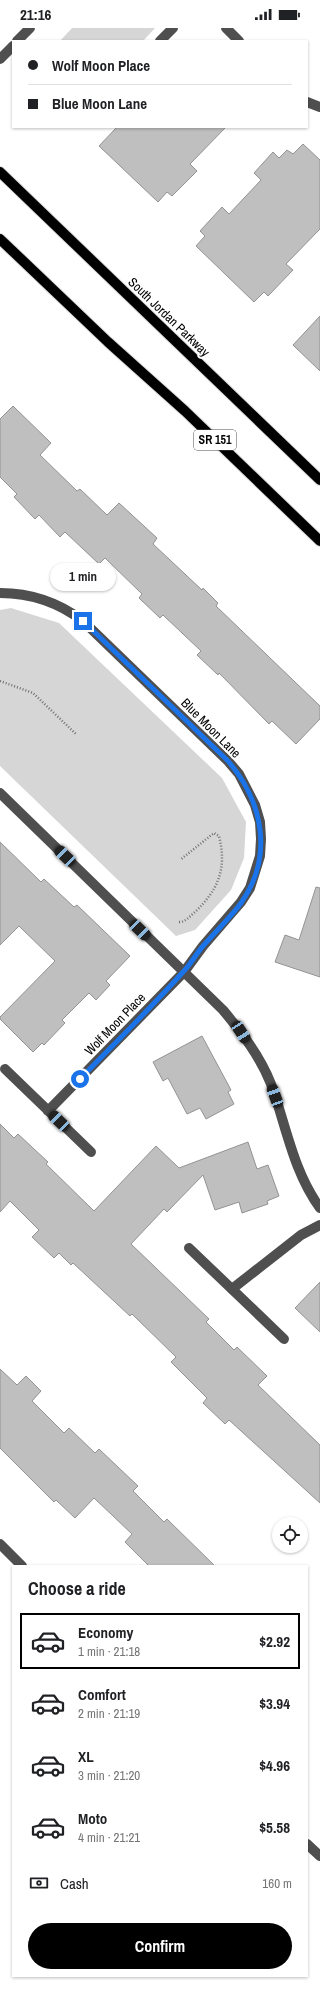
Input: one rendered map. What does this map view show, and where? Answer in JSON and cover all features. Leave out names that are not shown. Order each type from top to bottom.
[{"type":"main road","name":"South Jordan Parkway","points":[[0,172],[320,480]]},
{"type":"main road","name":"SR 151","points":[[0,239],[108,342],[185,411],[320,541]]},
{"type":"street","points":[[19,40],[30,28]]},
{"type":"street","points":[[161,40],[173,28]]},
{"type":"street","points":[[226,28],[238,40]]},
{"type":"street","points":[[0,59],[12,47]]},
{"type":"street","points":[[308,102],[320,107]]},
{"type":"street","name":"Blue Moon Lane","points":[[0,593],[27,595],[42,598],[70,612],[83,621],[228,761],[248,789],[260,822],[260,856],[256,872],[241,902],[203,946],[184,972]]},
{"type":"street","points":[[0,793],[223,1010],[241,1032],[257,1056],[270,1082],[299,1171],[307,1188],[320,1208]]},
{"type":"street","name":"Wolf Moon Place","points":[[48,1111],[184,972]]},
{"type":"street","points":[[5,1069],[90,1152]]},
{"type":"street","points":[[232,1289],[301,1235],[320,1225]]},
{"type":"street","points":[[189,1248],[284,1339]]},
{"type":"street","points":[[0,1544],[21,1565]]},
{"type":"street","points":[[308,1845],[319,1852]]},
{"type":"path","points":[[0,681],[33,693],[77,735]]},
{"type":"path","points":[[179,922],[184,922],[214,891],[220,878],[223,864],[219,836],[214,833],[180,860]]},
{"type":"shaded area","points":[[72,28],[155,28],[144,40],[61,40]]},
{"type":"shaded area","points":[[11,608],[59,623],[222,778],[246,822],[244,858],[231,890],[195,930],[176,936],[0,766],[0,610]]},
{"type":"building","points":[[116,128],[225,128],[190,164],[197,171],[172,196],[167,192],[158,202],[99,146]]},
{"type":"building","points":[[303,144],[320,160],[320,229],[286,264],[293,270],[268,296],[264,292],[254,302],[196,246],[205,236],[200,231],[222,207],[229,214],[261,180],[254,173],[273,152],[279,158],[287,150],[293,154]]},
{"type":"building","points":[[320,316],[320,371],[293,345]]},
{"type":"building","points":[[13,406],[51,443],[40,455],[77,491],[80,489],[107,515],[119,503],[157,538],[153,544],[202,590],[203,588],[218,603],[216,606],[320,706],[320,719],[296,744],[272,721],[269,724],[219,673],[218,675],[197,655],[201,651],[163,615],[160,618],[139,598],[142,594],[105,558],[99,564],[65,532],[60,537],[39,515],[35,519],[14,497],[17,494],[0,477],[0,419]]},
{"type":"building","points":[[0,842],[41,882],[44,879],[74,907],[77,905],[130,956],[106,981],[110,985],[96,1000],[89,993],[62,1020],[65,1023],[44,1045],[42,1043],[33,1052],[0,1019],[0,1017],[55,961],[19,926],[0,945]]},
{"type":"building","points":[[316,887],[320,888],[320,977],[275,962],[285,935],[299,940]]},
{"type":"building","points":[[202,1036],[231,1090],[228,1092],[234,1104],[206,1119],[200,1108],[187,1114],[168,1078],[163,1081],[153,1062]]},
{"type":"building","points":[[0,1124],[14,1138],[18,1134],[48,1162],[46,1164],[94,1211],[156,1146],[179,1168],[248,1142],[257,1169],[268,1165],[279,1196],[267,1201],[268,1204],[242,1213],[239,1202],[215,1210],[203,1175],[167,1212],[164,1209],[131,1244],[209,1319],[206,1322],[234,1350],[237,1347],[267,1376],[258,1385],[320,1445],[320,1503],[229,1420],[225,1424],[203,1403],[207,1398],[171,1362],[176,1357],[132,1314],[130,1316],[73,1263],[71,1265],[59,1253],[54,1258],[32,1237],[39,1230],[10,1201],[0,1212]]},
{"type":"building","points":[[320,1282],[320,1332],[295,1308]]},
{"type":"building","points":[[0,1369],[17,1385],[26,1376],[41,1391],[32,1401],[64,1433],[69,1428],[95,1453],[99,1449],[138,1486],[133,1491],[164,1522],[167,1519],[214,1565],[148,1565],[125,1542],[132,1534],[94,1498],[75,1518],[56,1500],[54,1502],[0,1448]]},
{"type":"route","points":[[80,1079],[184,972],[203,946],[231,916],[250,888],[260,856],[261,839],[260,822],[255,805],[239,774],[228,761],[83,621]]}]
